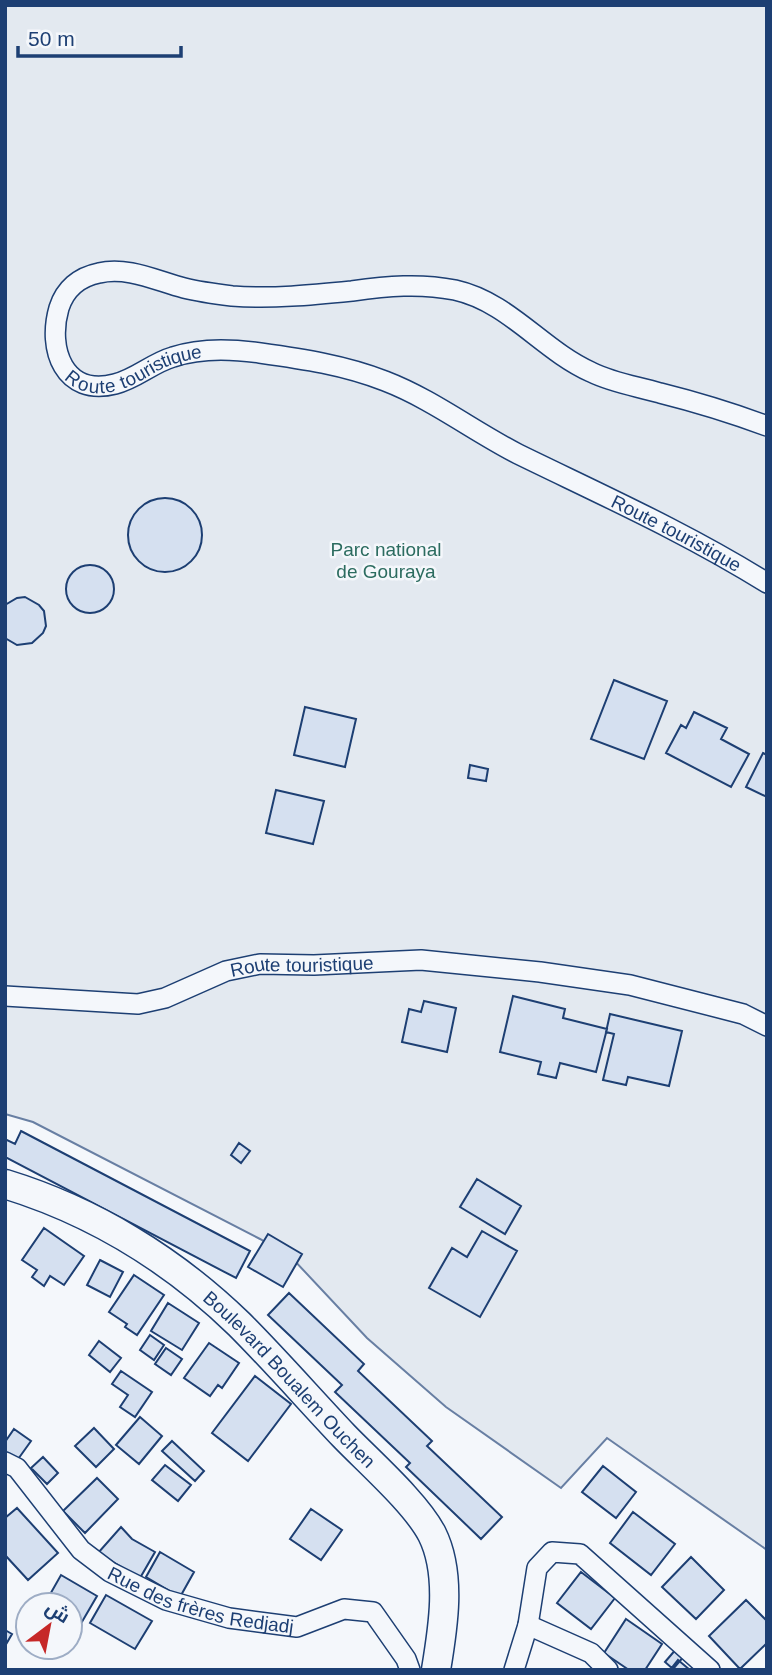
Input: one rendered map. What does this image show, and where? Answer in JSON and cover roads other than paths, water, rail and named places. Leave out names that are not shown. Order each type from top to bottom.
[{"type":"main road","name":"Boulevard Boualem Ouchen","points":[[5,1184],[39,1194],[85,1215],[160,1259],[237,1323],[409,1504],[432,1535],[443,1576],[444,1602],[436,1670]]},
{"type":"street","name":"Route touristique","points":[[767,426],[656,392],[623,385],[590,372],[564,358],[509,314],[480,298],[455,290],[414,285],[279,297],[237,296],[186,289],[114,271],[97,273],[69,288],[61,302],[56,320],[56,351],[65,372],[83,384],[109,386],[172,357],[208,351],[246,351],[294,358],[340,366],[388,382],[514,451],[689,537],[767,583]]},
{"type":"street","name":"Route touristique","points":[[5,996],[138,1004],[165,998],[226,971],[260,964],[314,965],[421,960],[540,972],[630,985],[743,1014],[767,1026]]},
{"type":"street","name":"Rue des frères Redjadj","points":[[5,1462],[17,1468],[81,1550],[110,1573],[166,1601],[229,1618],[297,1627],[344,1609],[373,1612],[407,1659],[410,1670]]},
{"type":"street","points":[[514,1670],[527,1625],[537,1568],[552,1552],[580,1554],[709,1670]]},
{"type":"street","points":[[527,1625],[591,1653],[608,1670]]},
{"type":"park label","name":"Parc national de Gouraya","points":[[386,560]]}]
